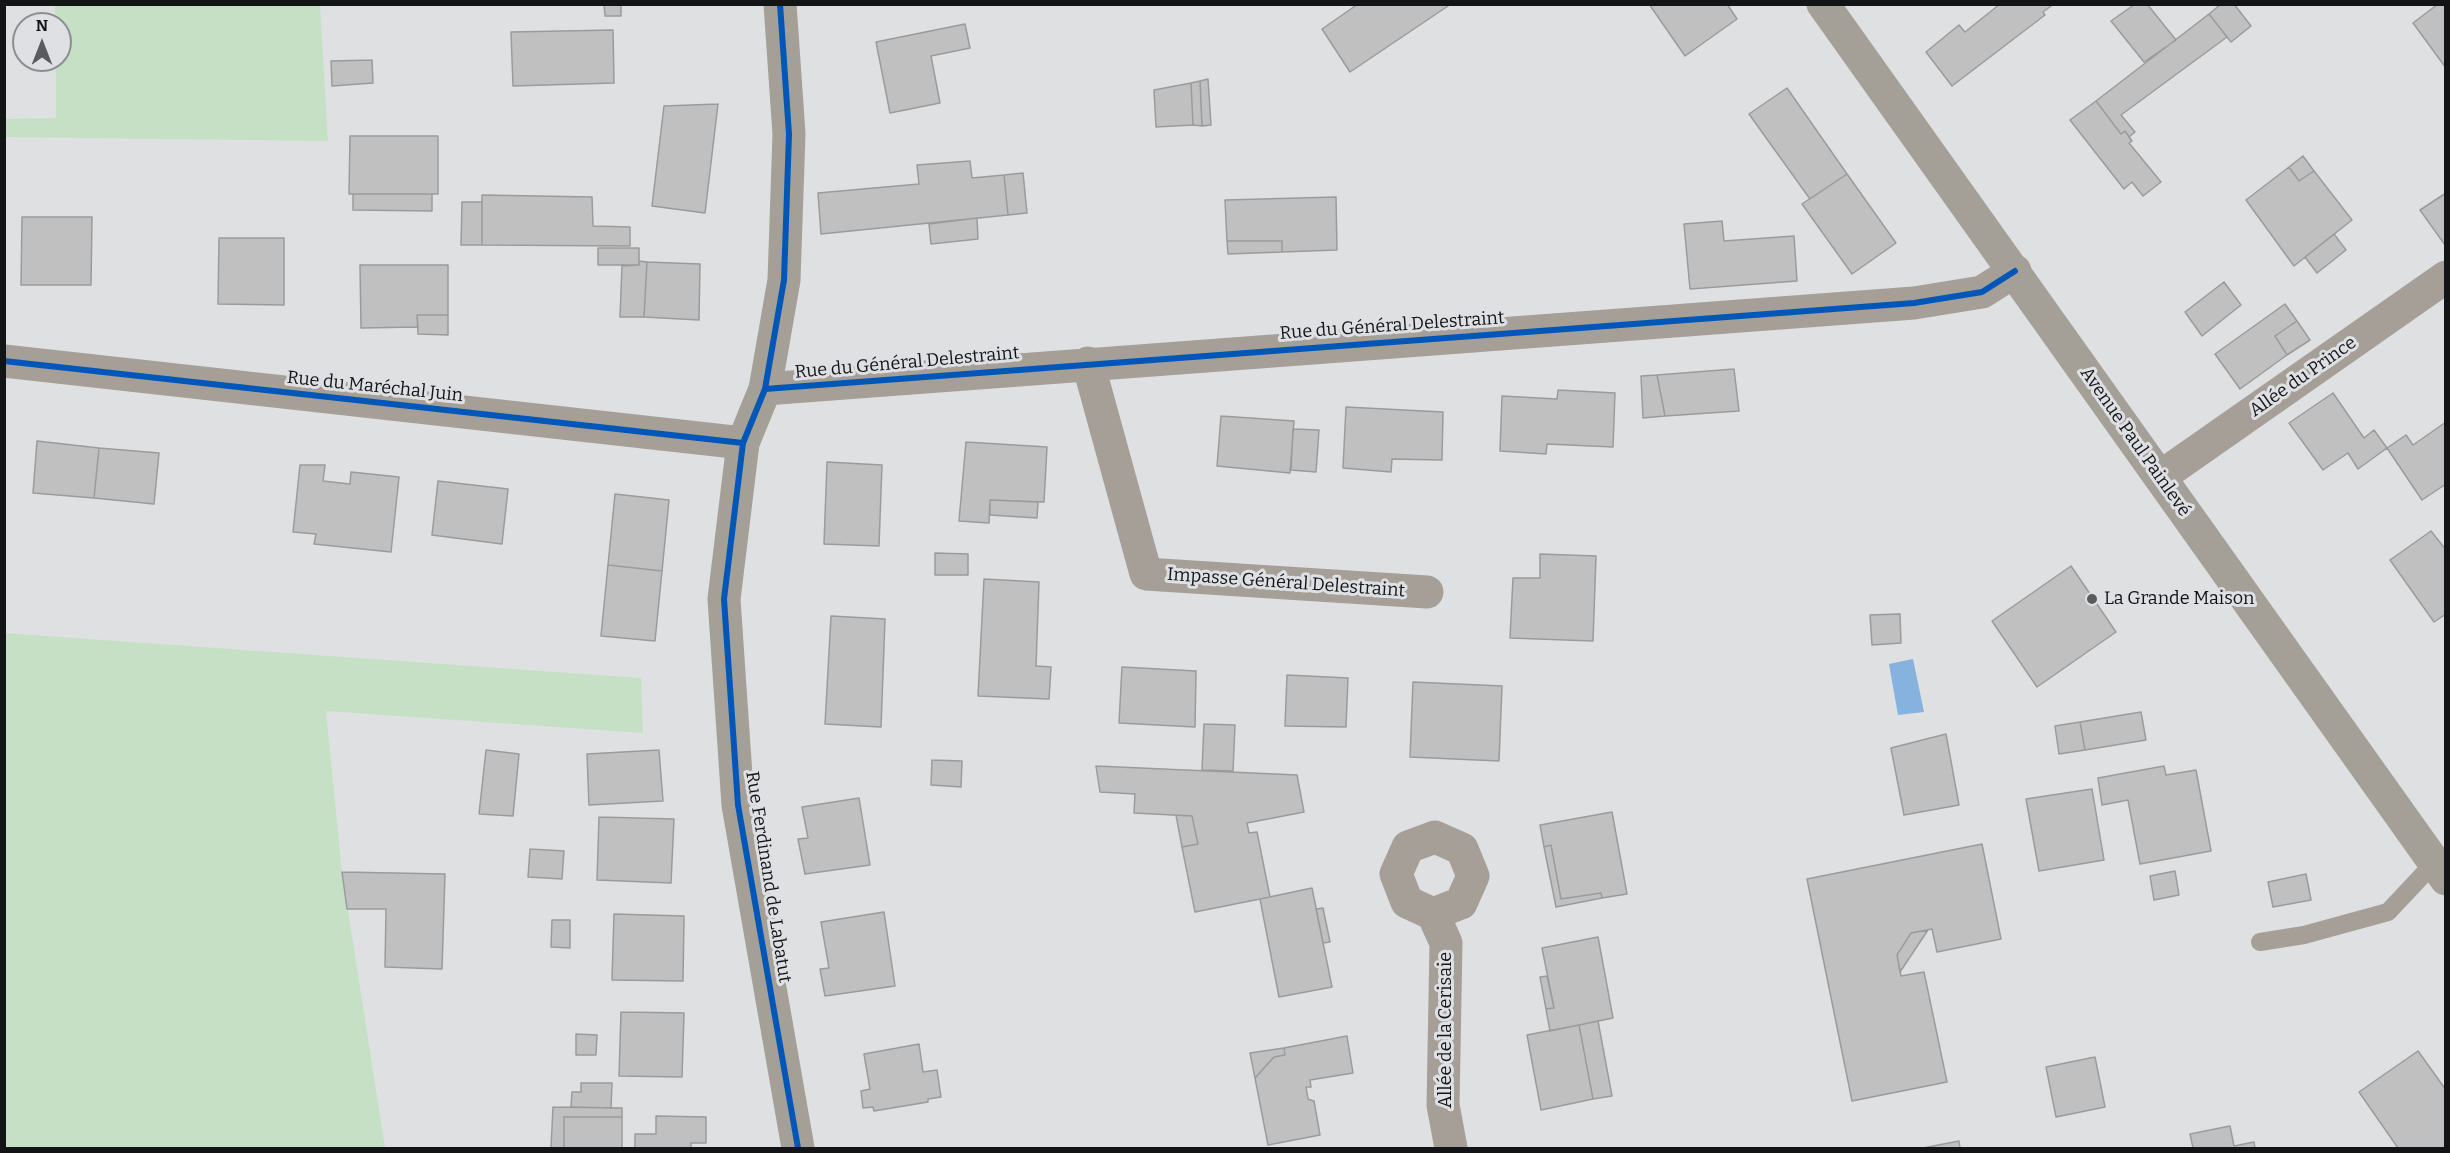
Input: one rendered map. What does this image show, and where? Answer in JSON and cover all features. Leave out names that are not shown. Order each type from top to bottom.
[{"type":"street","name":"Rue Ferdinand de Labatut","points":[[780,4],[789,134],[784,280],[765,389],[743,443],[724,599],[738,805],[798,1149]]},
{"type":"street","name":"Avenue Paul Painlevé","points":[[1824,4],[2440,871]]},
{"type":"street","name":"Rue du Général Delestraint","points":[[765,389],[1088,363],[1914,303],[1982,291],[2015,271]]},
{"type":"street","name":"Allée du Prince","points":[[2160,477],[2445,278]]},
{"type":"street","name":"Rue du Maréchal Juin","points":[[4,361],[743,443]]},
{"type":"street","name":"Impasse Général Delestraint","points":[[1088,363],[1146,574],[1428,592]]},
{"type":"street","name":"Allée de la Cerisaie","points":[[1433,914],[1446,943],[1443,1105],[1451,1149]]},
{"type":"lane","points":[[2259,942],[2304,935],[2388,912],[2440,871]]},
{"type":"green space","points":[[55,5],[320,5],[328,141],[5,137],[5,119],[56,118],[56,72],[72,72],[72,12],[55,12]]},
{"type":"green space","points":[[4,633],[641,678],[643,733],[326,711],[342,872],[385,1148],[5,1148]]},
{"type":"water","points":[[1913,659],[1924,712],[1898,715],[1889,664]]},
{"type":"building","points":[[604,4],[621,4],[621,16],[605,16]]},
{"type":"building","points":[[1358,4],[1451,4],[1350,72],[1322,29]]},
{"type":"building","points":[[1649,4],[1727,4],[1737,19],[1685,56]]},
{"type":"building","points":[[2000,4],[2054,4],[2043,12],[2045,15],[1952,86],[1926,52],[1959,25],[1965,32]]},
{"type":"building","points":[[2135,4],[2147,4],[2176,40],[2144,62],[2111,21]]},
{"type":"building","points":[[2221,4],[2234,4],[2251,26],[2231,42],[2209,14]]},
{"type":"building","points":[[2438,4],[2446,4],[2446,68],[2413,23]]},
{"type":"building","points":[[2209,14],[2227,37],[2121,115],[2135,132],[2129,137],[2125,131],[2121,134],[2096,101]]},
{"type":"building","points":[[965,24],[970,48],[931,56],[940,103],[890,113],[876,42]]},
{"type":"building","points":[[613,30],[614,83],[513,86],[511,32]]},
{"type":"building","points":[[372,60],[373,83],[332,86],[331,61]]},
{"type":"building","points":[[1208,79],[1211,125],[1202,126],[1200,81]]},
{"type":"building","points":[[1200,81],[1202,126],[1193,125],[1191,83]]},
{"type":"building","points":[[1191,83],[1193,125],[1156,127],[1154,90]]},
{"type":"building","points":[[1787,88],[1847,174],[1810,199],[1749,114]]},
{"type":"building","points":[[2096,101],[2121,134],[2125,131],[2132,141],[2129,143],[2161,182],[2143,196],[2132,182],[2124,189],[2070,120]]},
{"type":"building","points":[[718,104],[705,213],[652,206],[664,106]]},
{"type":"building","points":[[350,136],[438,136],[438,194],[349,194]]},
{"type":"building","points":[[2303,156],[2314,171],[2299,181],[2289,167]]},
{"type":"building","points":[[970,161],[972,178],[1004,175],[1008,215],[821,234],[818,193],[919,184],[917,165]]},
{"type":"building","points":[[2289,167],[2299,181],[2314,171],[2352,220],[2294,266],[2246,200]]},
{"type":"building","points":[[1023,173],[1027,213],[1008,215],[1004,175]]},
{"type":"building","points":[[1847,174],[1896,243],[1852,274],[1802,204]]},
{"type":"building","points":[[2446,193],[2446,245],[2445,245],[2420,210]]},
{"type":"building","points":[[353,194],[432,194],[432,211],[353,210]]},
{"type":"building","points":[[482,195],[592,197],[593,226],[630,227],[630,246],[482,245]]},
{"type":"building","points":[[1336,197],[1337,250],[1282,252],[1282,241],[1227,241],[1225,200]]},
{"type":"building","points":[[462,202],[482,202],[482,245],[461,245]]},
{"type":"building","points":[[22,217],[92,217],[91,285],[21,285]]},
{"type":"building","points":[[977,218],[978,239],[931,244],[929,224]]},
{"type":"building","points":[[1722,221],[1724,241],[1794,236],[1797,281],[1690,289],[1684,224]]},
{"type":"building","points":[[2334,234],[2346,250],[2317,273],[2305,257]]},
{"type":"building","points":[[219,238],[284,238],[284,305],[218,304]]},
{"type":"building","points":[[1227,241],[1282,241],[1282,252],[1228,254]]},
{"type":"building","points":[[598,248],[639,248],[639,265],[598,265]]},
{"type":"building","points":[[639,261],[647,262],[644,317],[620,317],[622,266],[639,265]]},
{"type":"building","points":[[647,262],[700,264],[699,320],[644,317]]},
{"type":"building","points":[[360,265],[448,265],[448,315],[417,315],[418,327],[361,328]]},
{"type":"building","points":[[2224,282],[2241,305],[2202,336],[2185,312]]},
{"type":"building","points":[[2285,304],[2297,321],[2275,336],[2287,355],[2240,389],[2215,354]]},
{"type":"building","points":[[417,315],[448,315],[448,335],[418,334]]},
{"type":"building","points":[[2297,321],[2310,340],[2287,355],[2275,336]]},
{"type":"building","points":[[1734,369],[1739,411],[1665,416],[1657,375]]},
{"type":"building","points":[[1657,375],[1665,416],[1643,418],[1641,376]]},
{"type":"building","points":[[1558,390],[1615,393],[1613,447],[1547,444],[1546,454],[1500,451],[1502,396],[1557,399]]},
{"type":"building","points":[[2333,393],[2364,438],[2374,430],[2387,448],[2358,469],[2348,453],[2323,470],[2289,423]]},
{"type":"building","points":[[1346,407],[1443,412],[1442,460],[1392,459],[1391,472],[1343,468]]},
{"type":"building","points":[[1221,416],[1294,421],[1290,473],[1217,466]]},
{"type":"building","points":[[2446,422],[2446,484],[2422,500],[2387,448],[2406,435],[2413,445]]},
{"type":"building","points":[[1293,429],[1319,430],[1316,472],[1291,470]]},
{"type":"building","points":[[37,441],[99,448],[94,498],[33,493]]},
{"type":"building","points":[[966,442],[1047,447],[1044,502],[990,500],[989,523],[959,521]]},
{"type":"building","points":[[99,448],[159,453],[154,504],[94,498]]},
{"type":"building","points":[[827,462],[882,465],[879,546],[824,544]]},
{"type":"building","points":[[300,465],[325,465],[323,481],[350,484],[351,472],[399,477],[391,552],[314,544],[316,534],[293,532]]},
{"type":"building","points":[[438,481],[508,489],[502,544],[432,535]]},
{"type":"building","points":[[615,494],[669,500],[662,571],[608,565]]},
{"type":"building","points":[[990,500],[1038,502],[1037,518],[990,515]]},
{"type":"building","points":[[2431,531],[2446,550],[2446,614],[2434,622],[2390,560]]},
{"type":"building","points":[[935,553],[968,554],[968,575],[935,575]]},
{"type":"building","points":[[1540,554],[1596,556],[1593,641],[1510,638],[1513,578],[1540,578]]},
{"type":"building","points":[[608,565],[662,571],[655,641],[601,636]]},
{"type":"building","points":[[2071,566],[2116,632],[2037,687],[1992,621]]},
{"type":"building","points":[[984,579],[1039,582],[1036,666],[1051,667],[1049,699],[978,696]]},
{"type":"building","points":[[1900,614],[1901,643],[1872,645],[1870,615]]},
{"type":"building","points":[[831,616],[885,619],[881,727],[825,724]]},
{"type":"building","points":[[1122,667],[1196,671],[1195,727],[1119,723]]},
{"type":"building","points":[[1287,675],[1348,678],[1346,727],[1285,726]]},
{"type":"building","points":[[1413,682],[1502,686],[1499,761],[1410,757]]},
{"type":"building","points":[[2141,712],[2146,740],[2085,750],[2080,722]]},
{"type":"building","points":[[2080,722],[2085,750],[2059,754],[2055,726]]},
{"type":"building","points":[[1204,724],[1235,725],[1233,771],[1202,770]]},
{"type":"building","points":[[1946,734],[1959,805],[1904,815],[1891,748]]},
{"type":"building","points":[[486,750],[519,754],[513,816],[479,814]]},
{"type":"building","points":[[659,750],[663,801],[589,805],[587,754]]},
{"type":"building","points":[[932,760],[962,761],[961,787],[931,785]]},
{"type":"building","points":[[1096,766],[1297,775],[1304,812],[1247,823],[1249,833],[1257,832],[1270,897],[1195,912],[1182,847],[1198,844],[1192,816],[1134,813],[1135,794],[1100,792]]},
{"type":"building","points":[[2164,766],[2166,775],[2196,770],[2211,851],[2140,864],[2128,800],[2102,805],[2098,778]]},
{"type":"building","points":[[2092,789],[2104,860],[2039,871],[2026,799]]},
{"type":"building","points":[[859,798],[870,865],[805,874],[798,839],[808,838],[802,807]]},
{"type":"building","points":[[1612,812],[1627,894],[1602,898],[1601,893],[1561,899],[1551,845],[1544,847],[1540,825]]},
{"type":"building","points":[[1176,815],[1192,816],[1198,844],[1182,847]]},
{"type":"building","points":[[599,817],[674,819],[671,883],[597,880]]},
{"type":"building","points":[[1982,844],[2001,939],[1937,952],[1932,929],[1911,933],[1897,955],[1901,976],[1924,972],[1947,1082],[1852,1101],[1807,879]]},
{"type":"building","points":[[1551,845],[1561,899],[1601,893],[1602,898],[1556,907],[1544,847]]},
{"type":"building","points":[[530,849],[564,851],[562,879],[528,877]]},
{"type":"building","points":[[2175,871],[2179,895],[2154,900],[2150,876]]},
{"type":"building","points":[[342,872],[445,874],[442,969],[385,967],[386,909],[347,909]]},
{"type":"building","points":[[2306,874],[2311,900],[2273,907],[2268,882]]},
{"type":"building","points":[[1312,888],[1332,987],[1279,997],[1260,899]]},
{"type":"building","points":[[1323,908],[1330,942],[1323,943],[1316,909]]},
{"type":"building","points":[[884,912],[895,986],[825,996],[820,969],[829,968],[821,922]]},
{"type":"building","points":[[614,914],[684,916],[683,981],[612,980]]},
{"type":"building","points":[[552,920],[570,920],[570,948],[551,947]]},
{"type":"building","points":[[1928,930],[1900,972],[1897,955],[1911,933]]},
{"type":"building","points":[[1598,937],[1613,1018],[1550,1031],[1546,1009],[1554,1008],[1542,948]]},
{"type":"building","points":[[1547,976],[1554,1008],[1546,1009],[1540,977]]},
{"type":"building","points":[[621,1012],[684,1013],[682,1077],[619,1076]]},
{"type":"building","points":[[1598,1021],[1612,1096],[1593,1099],[1579,1025]]},
{"type":"building","points":[[1579,1025],[1593,1099],[1541,1110],[1527,1035]]},
{"type":"building","points":[[576,1034],[597,1035],[596,1055],[576,1055]]},
{"type":"building","points":[[1347,1036],[1353,1073],[1310,1080],[1311,1087],[1306,1087],[1308,1099],[1314,1101],[1320,1135],[1268,1145],[1255,1078],[1274,1057],[1285,1055],[1284,1048]]},
{"type":"building","points":[[919,1044],[923,1072],[937,1070],[941,1097],[928,1099],[928,1102],[874,1111],[873,1107],[863,1108],[861,1091],[870,1089],[864,1054]]},
{"type":"building","points":[[1284,1048],[1285,1055],[1274,1057],[1255,1078],[1250,1053]]},
{"type":"building","points":[[2418,1051],[2446,1090],[2446,1148],[2398,1148],[2359,1092]]},
{"type":"building","points":[[2095,1057],[2105,1107],[2056,1117],[2046,1067]]},
{"type":"building","points":[[581,1083],[612,1083],[611,1108],[571,1107],[572,1092],[581,1092]]},
{"type":"building","points":[[553,1107],[622,1108],[622,1117],[564,1117],[564,1148],[551,1148]]},
{"type":"building","points":[[656,1116],[706,1117],[706,1143],[691,1143],[691,1148],[635,1148],[635,1134],[656,1134]]},
{"type":"building","points":[[564,1117],[622,1117],[622,1148],[564,1148]]},
{"type":"building","points":[[2230,1126],[2234,1146],[2254,1142],[2255,1148],[2193,1148],[2190,1134]]},
{"type":"building","points":[[1959,1141],[1960,1148],[1923,1148]]},
{"type":"cycle path","points":[[780,4],[789,134],[784,280],[765,389],[743,443],[724,599],[738,805],[798,1148]]},
{"type":"cycle path","points":[[765,389],[1914,303],[1982,292],[2015,271]]},
{"type":"cycle path","points":[[4,361],[743,443]]},
{"type":"place","name":"La Grande Maison","points":[[2092,599]]}]
